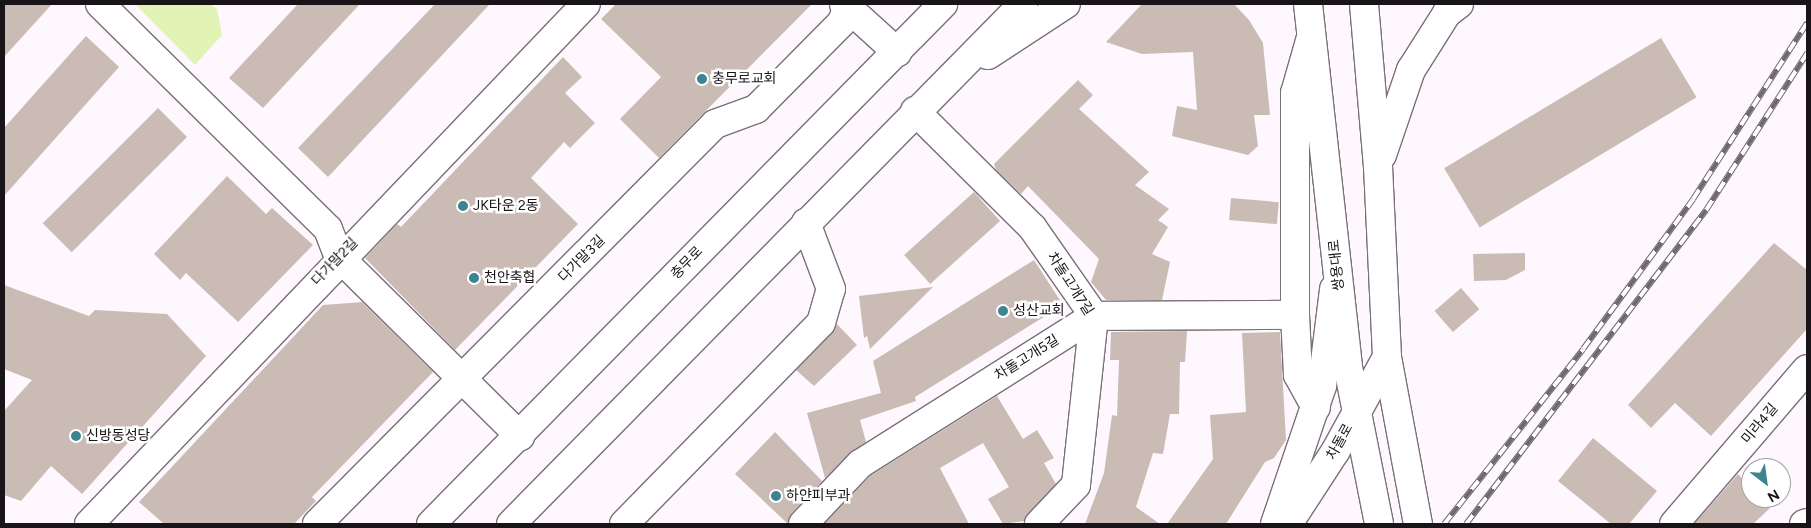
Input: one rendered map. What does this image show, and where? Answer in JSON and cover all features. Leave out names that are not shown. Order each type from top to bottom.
[{"type":"street","points":[[100,4],[328,228],[339,257],[520,436]]},
{"type":"street","name":"다가말2길","points":[[89,524],[339,257],[586,4]]},
{"type":"street","points":[[511,524],[915,111],[1023,4]]},
{"type":"street","points":[[942,84],[1066,4]]},
{"type":"street","points":[[1297,4],[1312,37],[1295,94],[1295,315],[1298,375],[1316,407]]},
{"type":"street","name":"쌍용대로","points":[[1308,4],[1355,415],[1379,524]]},
{"type":"street","points":[[1364,4],[1378,166],[1387,356],[1418,524]]},
{"type":"street","points":[[1378,166],[1411,70],[1447,13],[1460,4]]},
{"type":"street","points":[[847,5],[897,52]]},
{"type":"street","name":"다가말3길","points":[[317,524],[463,380],[715,124],[756,109],[842,22],[847,5]]},
{"type":"street","name":"충무로","points":[[432,524],[941,6]]},
{"type":"street","name":"차돌고개7길","points":[[915,111],[1032,227],[1094,316],[1076,485],[1039,524]]},
{"type":"street","points":[[624,524],[821,323],[831,289],[806,224]]},
{"type":"street","points":[[1275,524],[1316,407],[1337,268]]},
{"type":"street","points":[[1094,316],[1295,315]]},
{"type":"street","name":"차돌고개5길","points":[[803,524],[860,464],[1094,316]]},
{"type":"street","name":"차돌로","points":[[1288,524],[1355,415],[1387,356]]},
{"type":"street","name":"미라4길","points":[[1678,523],[1807,369]]},
{"type":"green space","points":[[135,4],[210,4],[217,9],[222,35],[195,65]]},
{"type":"building","points":[[4,4],[52,4],[4,57]]},
{"type":"building","points":[[298,4],[360,4],[263,108],[229,78]]},
{"type":"building","points":[[435,4],[490,4],[328,177],[298,148]]},
{"type":"building","name":"충무로교회","points":[[616,4],[812,4],[659,158],[620,119],[661,77],[601,19]]},
{"type":"building","points":[[1142,4],[1234,4],[1249,20],[1263,43],[1270,115],[1254,115],[1258,146],[1248,155],[1172,136],[1177,106],[1197,110],[1193,52],[1142,54],[1106,42]]},
{"type":"building","points":[[86,36],[119,67],[4,196],[4,128]]},
{"type":"building","points":[[1661,38],[1697,97],[1480,227],[1444,168]]},
{"type":"building","points":[[563,57],[582,77],[565,93],[595,123],[570,148],[564,142],[531,178],[578,224],[455,350],[365,258],[397,224],[401,227]]},
{"type":"building","points":[[1078,80],[1093,95],[1079,109],[1149,172],[1135,185],[1169,209],[1158,220],[1168,227],[1152,254],[1170,262],[1162,300],[1106,300],[1091,282],[1099,259],[1028,186],[1021,194],[996,170],[994,164]]},
{"type":"building","points":[[158,108],[187,137],[72,252],[43,223]]},
{"type":"building","points":[[227,176],[266,214],[272,208],[313,245],[238,322],[186,273],[180,280],[154,254]]},
{"type":"building","points":[[974,192],[1000,221],[930,284],[904,255]]},
{"type":"building","points":[[1231,198],[1279,202],[1277,224],[1229,220]]},
{"type":"building","points":[[1774,243],[1807,270],[1807,329],[1711,436],[1675,403],[1651,428],[1628,405]]},
{"type":"building","points":[[1525,253],[1525,270],[1506,280],[1474,281],[1473,254]]},
{"type":"building","points":[[1034,260],[1063,305],[915,397],[916,401],[860,420],[866,442],[825,478],[807,413],[881,393],[873,361]]},
{"type":"building","name":"신방동성당","points":[[4,285],[89,316],[95,310],[167,314],[206,356],[82,494],[51,466],[21,501],[4,495],[4,411],[32,380],[4,369]]},
{"type":"building","points":[[933,287],[870,349],[867,336],[864,338],[859,296]]},
{"type":"building","points":[[1461,288],[1479,309],[1453,332],[1435,311]]},
{"type":"building","points":[[362,302],[433,372],[312,497],[316,501],[294,524],[164,524],[139,502],[323,305]]},
{"type":"building","points":[[837,324],[857,345],[814,386],[796,370]]},
{"type":"building","points":[[1187,331],[1185,362],[1180,362],[1179,414],[1170,414],[1163,454],[1153,453],[1136,507],[1160,524],[1085,524],[1104,473],[1112,415],[1117,416],[1119,360],[1110,360],[1111,332]]},
{"type":"building","points":[[1280,332],[1286,440],[1274,458],[1265,462],[1226,524],[1167,524],[1213,459],[1210,415],[1246,412],[1242,333]]},
{"type":"building","points":[[997,396],[1023,439],[1037,430],[1054,458],[1044,463],[1056,484],[1024,521],[1003,524],[988,499],[1009,487],[983,443],[940,468],[969,524],[824,524],[870,476]]},
{"type":"building","name":"하얀피부과","points":[[775,432],[822,481],[792,513],[788,524],[735,474]]},
{"type":"building","points":[[1593,438],[1657,491],[1629,524],[1611,524],[1558,481]]},
{"type":"building","points":[[1738,474],[1741,477],[1741,508],[1770,508],[1753,524],[1694,524]]},
{"type":"railway","points":[[1444,524],[1583,349],[1693,199],[1807,23]]},
{"type":"railway","points":[[1466,524],[1706,210],[1807,53]]},
{"type":"place","name":"충무로교회","points":[[702,79]]},
{"type":"place","name":"JK타운 2동","points":[[463,206]]},
{"type":"place","name":"천안축협","points":[[474,278]]},
{"type":"place","name":"성산교회","points":[[1003,311]]},
{"type":"place","name":"신방동성당","points":[[76,436]]},
{"type":"place","name":"하얀피부과","points":[[776,496]]}]
